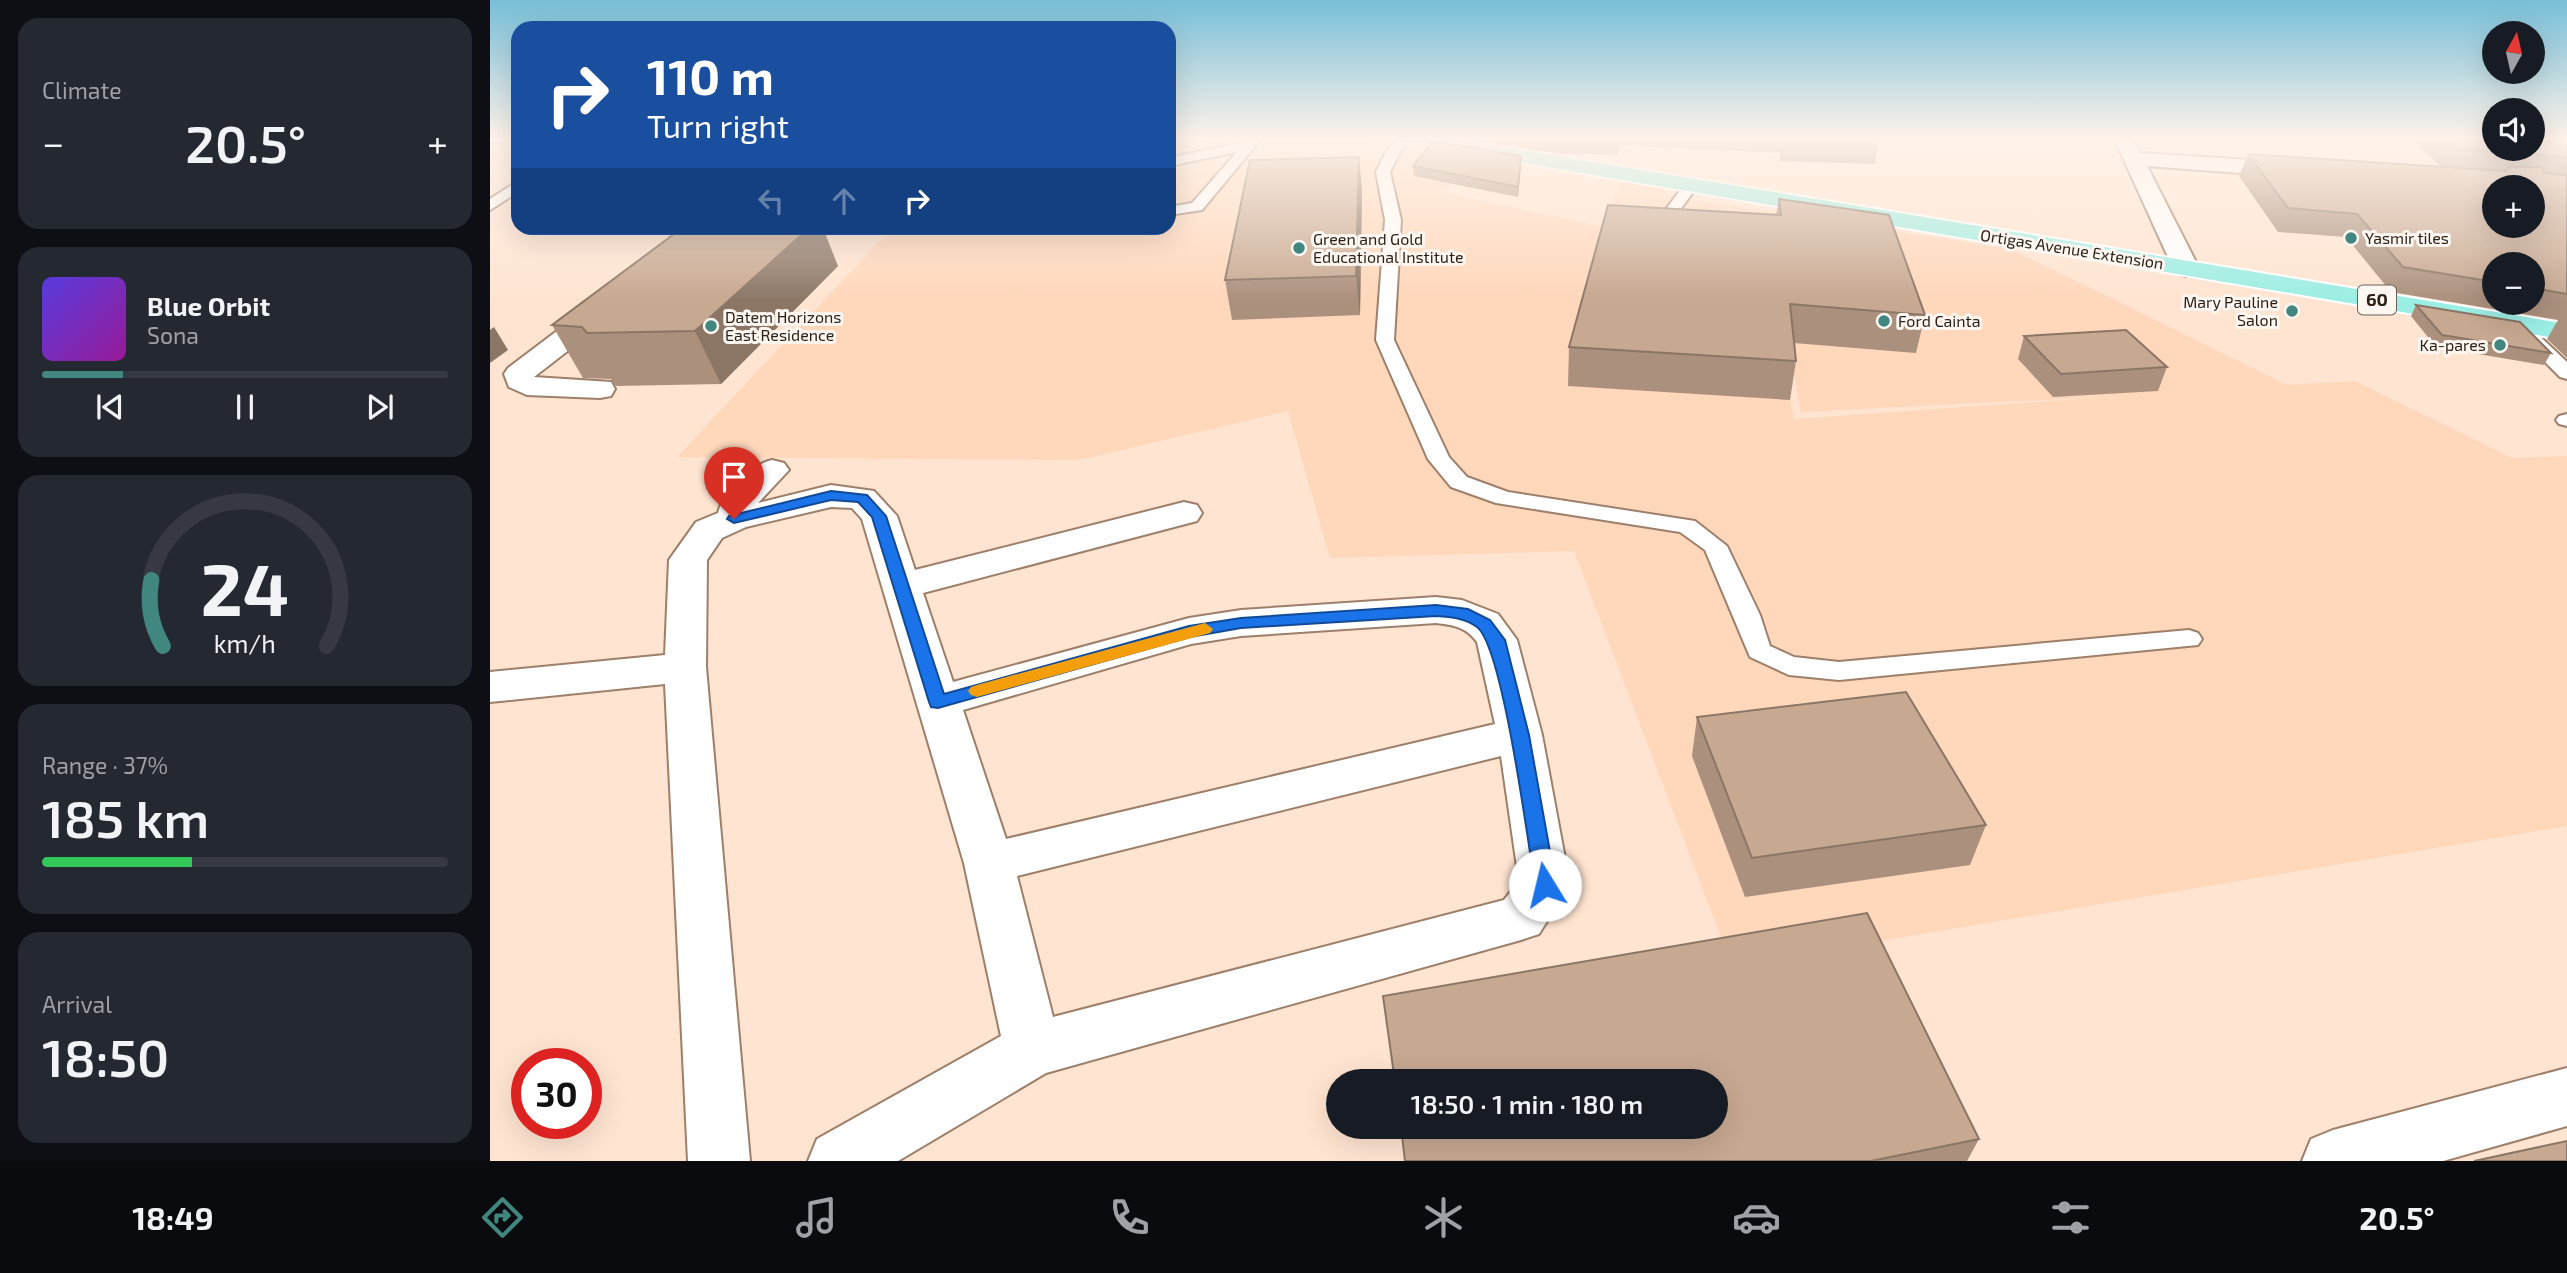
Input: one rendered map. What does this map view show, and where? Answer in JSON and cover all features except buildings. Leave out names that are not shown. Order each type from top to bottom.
[{"type":"main road","name":"Ortigas Avenue Extension","points":[[1739,192],[2183,259],[2482,300]]},
{"type":"main road","name":"Ortigas Avenue Extension","points":[[1804,192],[2482,309]]},
{"type":"main road","name":"Ortigas Avenue Extension","points":[[2545,313],[2567,313]]},
{"type":"main road","name":"Ortigas Avenue Extension","points":[[2515,315],[2567,331]]},
{"type":"street","points":[[2149,192],[2183,259]]},
{"type":"street","points":[[600,389],[527,386],[520,381],[519,374],[628,291]]},
{"type":"street","points":[[734,519],[738,502],[772,470]]},
{"type":"street","points":[[719,1161],[685,667],[688,560],[709,530],[734,519],[831,496],[862,498],[879,516],[989,863],[1033,1049]]},
{"type":"street","points":[[901,586],[1184,513]]},
{"type":"street","points":[[839,1161],[1033,1049],[1521,918],[1545,885],[1520,735],[1497,640],[1484,624],[1462,613],[1436,610],[1241,623],[1189,631],[938,702]]},
{"type":"street","points":[[490,687],[685,667]]},
{"type":"street","points":[[989,863],[1520,735]]},
{"type":"street","points":[[2333,1161],[2567,1097]]},
{"type":"lane","points":[[490,206],[508,192]]},
{"type":"lane","points":[[1176,210],[1197,207],[1209,192]]},
{"type":"lane","points":[[1387,192],[1393,220],[1385,340],[1439,459],[1459,482],[1504,498],[1687,526],[1715,546],[1747,615],[1759,651],[1789,666],[1839,671],[2189,639]]},
{"type":"lane","points":[[1686,192],[1671,212],[1713,221]]},
{"type":"lane","points":[[2511,315],[2567,373]]},
{"type":"shaded area","points":[[1176,192],[1440,192],[1602,226],[1616,192],[1666,192],[1670,196],[2011,249],[2287,385],[2355,381],[2512,458],[2567,456],[2567,826],[1732,966],[1574,551],[1330,558],[1288,411],[1079,460],[677,457],[885,235],[1176,235]],"holes":[[[1788,342],[1801,412],[2121,396],[1794,419],[1790,400]]]},
{"type":"slow traffic","points":[[977,691],[1189,631],[1205,629]]},
{"type":"place","name":"Yasmir tiles","points":[[2351,238]]},
{"type":"place","name":"Green and Gold Educational Institute","points":[[1299,248]]},
{"type":"place","name":"Mary Pauline Salon","points":[[2292,311]]},
{"type":"place","name":"Ford Cainta","points":[[1884,321]]},
{"type":"place","name":"Datem Horizons East Residence","points":[[711,326]]},
{"type":"place","name":"Ka-pares","points":[[2500,345]]},
{"type":"route","points":[[734,519],[831,496],[862,498],[879,516],[938,702],[1189,631],[1241,623],[1436,610],[1462,613],[1484,624],[1497,640],[1520,735],[1545,885]]}]
